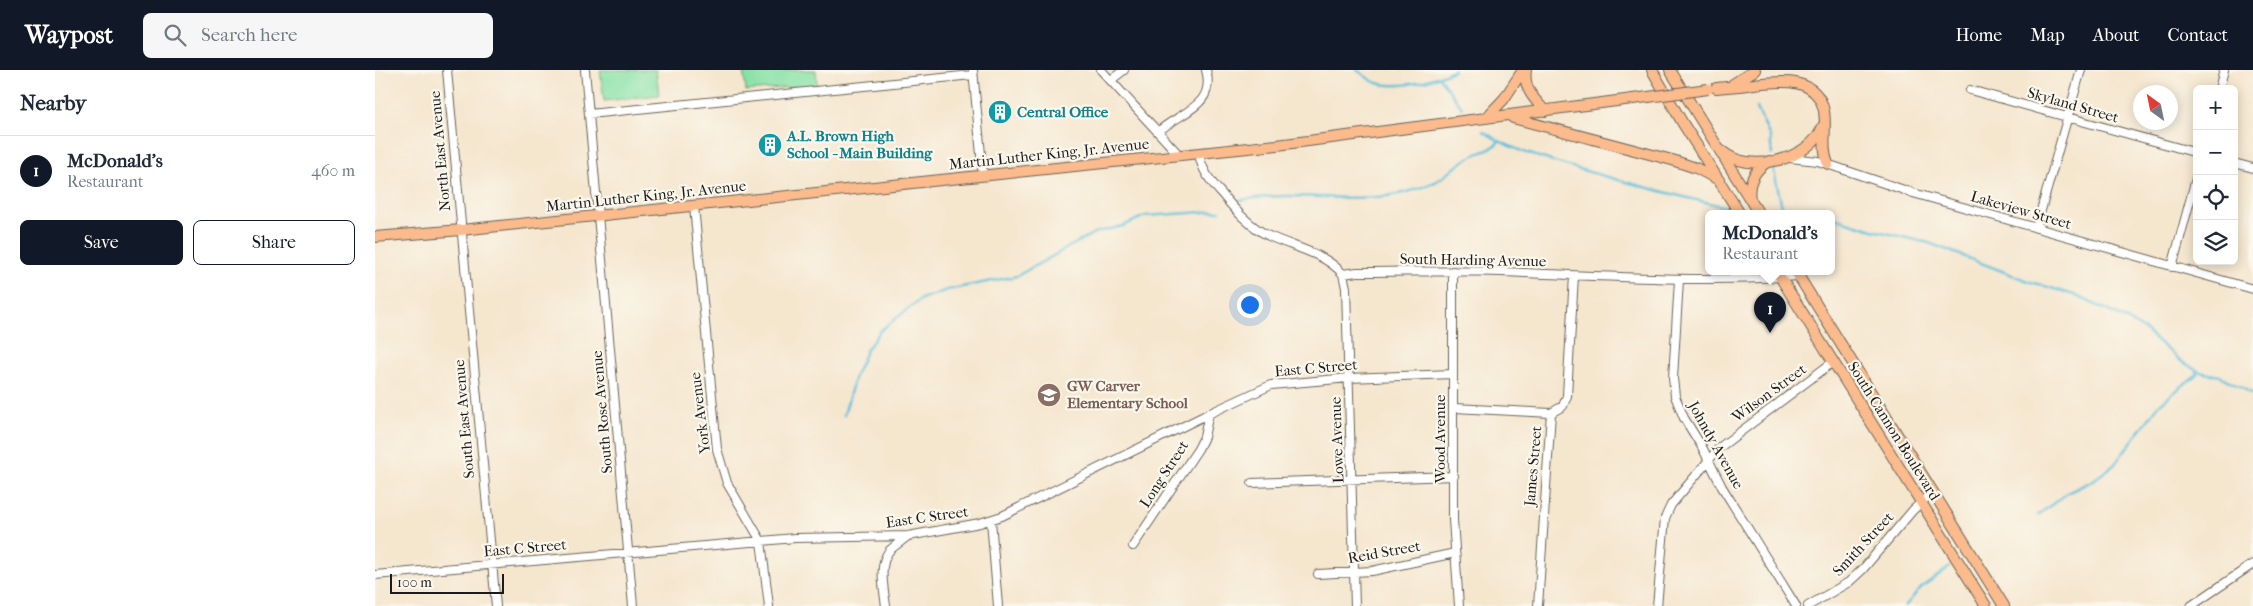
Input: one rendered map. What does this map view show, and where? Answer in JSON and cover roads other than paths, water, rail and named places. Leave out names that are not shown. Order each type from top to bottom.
[{"type":"main road","points":[[1525,70],[1529,91],[1545,111]]},
{"type":"main road","points":[[1486,118],[1504,99],[1525,70]]},
{"type":"main road","points":[[1652,70],[1738,210]]},
{"type":"main road","points":[[1670,70],[1757,210]]},
{"type":"main road","points":[[1712,89],[1738,82],[1755,70]]},
{"type":"main road","points":[[1502,116],[1712,89],[1781,82],[1799,83],[1815,94],[1822,105],[1825,151],[1828,164]]},
{"type":"main road","name":"Martin Luther King, Jr. Avenue","points":[[375,236],[461,230],[1199,154],[1502,116]]},
{"type":"main road","points":[[1502,116],[1537,123],[1672,160],[1696,168],[1719,180]]},
{"type":"main road","points":[[1714,142],[1725,154],[1735,159],[1751,162],[1783,159],[1799,154],[1811,146],[1821,133],[1824,116]]},
{"type":"main road","points":[[1751,200],[1749,190],[1753,178],[1761,167],[1771,161]]},
{"type":"main road","name":"South Cannon Boulevard","points":[[1779,275],[1986,606]]},
{"type":"main road","name":"South Cannon Boulevard","points":[[1798,275],[2004,606]]},
{"type":"street","name":"North East Avenue","points":[[447,70],[461,230]]},
{"type":"street","name":"South Rose Avenue","points":[[585,70],[633,606]]},
{"type":"street","points":[[1101,70],[1180,156]]},
{"type":"street","points":[[1111,80],[1124,70]]},
{"type":"street","points":[[1159,131],[1204,99],[1209,84],[1206,70]]},
{"type":"street","points":[[2036,228],[2081,70]]},
{"type":"street","points":[[2220,85],[2224,70]]},
{"type":"street","points":[[589,114],[972,73],[983,176]]},
{"type":"street","name":"Skyland Street","points":[[1970,90],[2193,152]]},
{"type":"street","points":[[1199,154],[1203,170],[1209,179],[1247,222],[1267,235],[1323,258],[1343,274]]},
{"type":"street","name":"Lakeview Street","points":[[1783,159],[1806,158],[1828,164],[1913,193],[2253,289]]},
{"type":"street","points":[[2238,164],[2253,168]]},
{"type":"street","points":[[2172,266],[2193,190]]},
{"type":"street","name":"York Avenue","points":[[694,206],[717,449],[727,483],[761,541],[769,606]]},
{"type":"street","name":"South East Avenue","points":[[461,230],[496,606]]},
{"type":"street","name":"South Harding Avenue","points":[[1343,274],[1453,271],[1679,280],[1762,275]]},
{"type":"street","name":"Wood Avenue","points":[[1453,271],[1455,552],[1459,606]]},
{"type":"street","name":"Lowe Avenue","points":[[1343,274],[1346,288],[1355,606]]},
{"type":"street","name":"James Street","points":[[1538,606],[1551,413],[1563,406],[1567,396],[1574,276]]},
{"type":"street","name":"Johndy Avenue","points":[[1679,280],[1673,378],[1675,396],[1683,418],[1797,606]]},
{"type":"street","name":"Wilson Street","points":[[1657,606],[1667,513],[1671,505],[1708,460],[1726,442],[1833,362]]},
{"type":"street","name":"East C Street","points":[[375,575],[795,538],[908,536],[991,520],[1209,413],[1271,385],[1349,378],[1453,374]]},
{"type":"street","points":[[1454,408],[1551,413]]},
{"type":"street","name":"Long Street","points":[[1133,546],[1198,449],[1204,437],[1209,413]]},
{"type":"street","points":[[1252,483],[1454,476]]},
{"type":"street","name":"Smith Street","points":[[1808,606],[1849,582],[1868,563],[1913,510],[1933,492]]},
{"type":"street","points":[[991,520],[998,606]]},
{"type":"street","points":[[885,606],[883,570],[885,557],[908,536]]},
{"type":"street","name":"Reid Street","points":[[1318,574],[1373,571],[1455,552]]},
{"type":"street","points":[[2191,606],[2253,564]]},
{"type":"waterway","points":[[1357,70],[1374,82],[1386,85],[1416,83],[1454,70]]},
{"type":"waterway","points":[[1439,77],[1462,108]]},
{"type":"waterway","points":[[1757,108],[1770,137],[1772,154]]},
{"type":"waterway","points":[[1483,131],[1506,144],[1539,157],[1632,184],[1727,207]]},
{"type":"waterway","points":[[1237,201],[1286,196],[1359,198],[1408,192],[1438,181],[1463,162],[1493,147],[1499,141]]},
{"type":"waterway","points":[[1773,167],[1783,210]]},
{"type":"waterway","points":[[844,415],[855,376],[867,349],[881,330],[921,299],[947,290],[1017,276],[1094,233],[1123,226],[1145,216],[1220,211]]},
{"type":"waterway","points":[[1835,218],[1873,230],[1929,243],[2028,281],[2074,295],[2116,314],[2143,329],[2181,361],[2200,372],[2220,376],[2253,394]]},
{"type":"waterway","points":[[2038,515],[2067,493],[2092,481],[2114,465],[2160,404],[2197,374],[2197,370]]},
{"type":"waterway","points":[[1905,606],[1923,586],[1950,567]]},
{"type":"place","name":"Central Office","points":[[1000,112]]},
{"type":"place","name":"A.L. Brown High School - Main Building","points":[[770,145]]},
{"type":"place","name":"McDonald's","points":[[1770,333]]},
{"type":"place","name":"GW Carver Elementary School","points":[[1049,395]]}]
